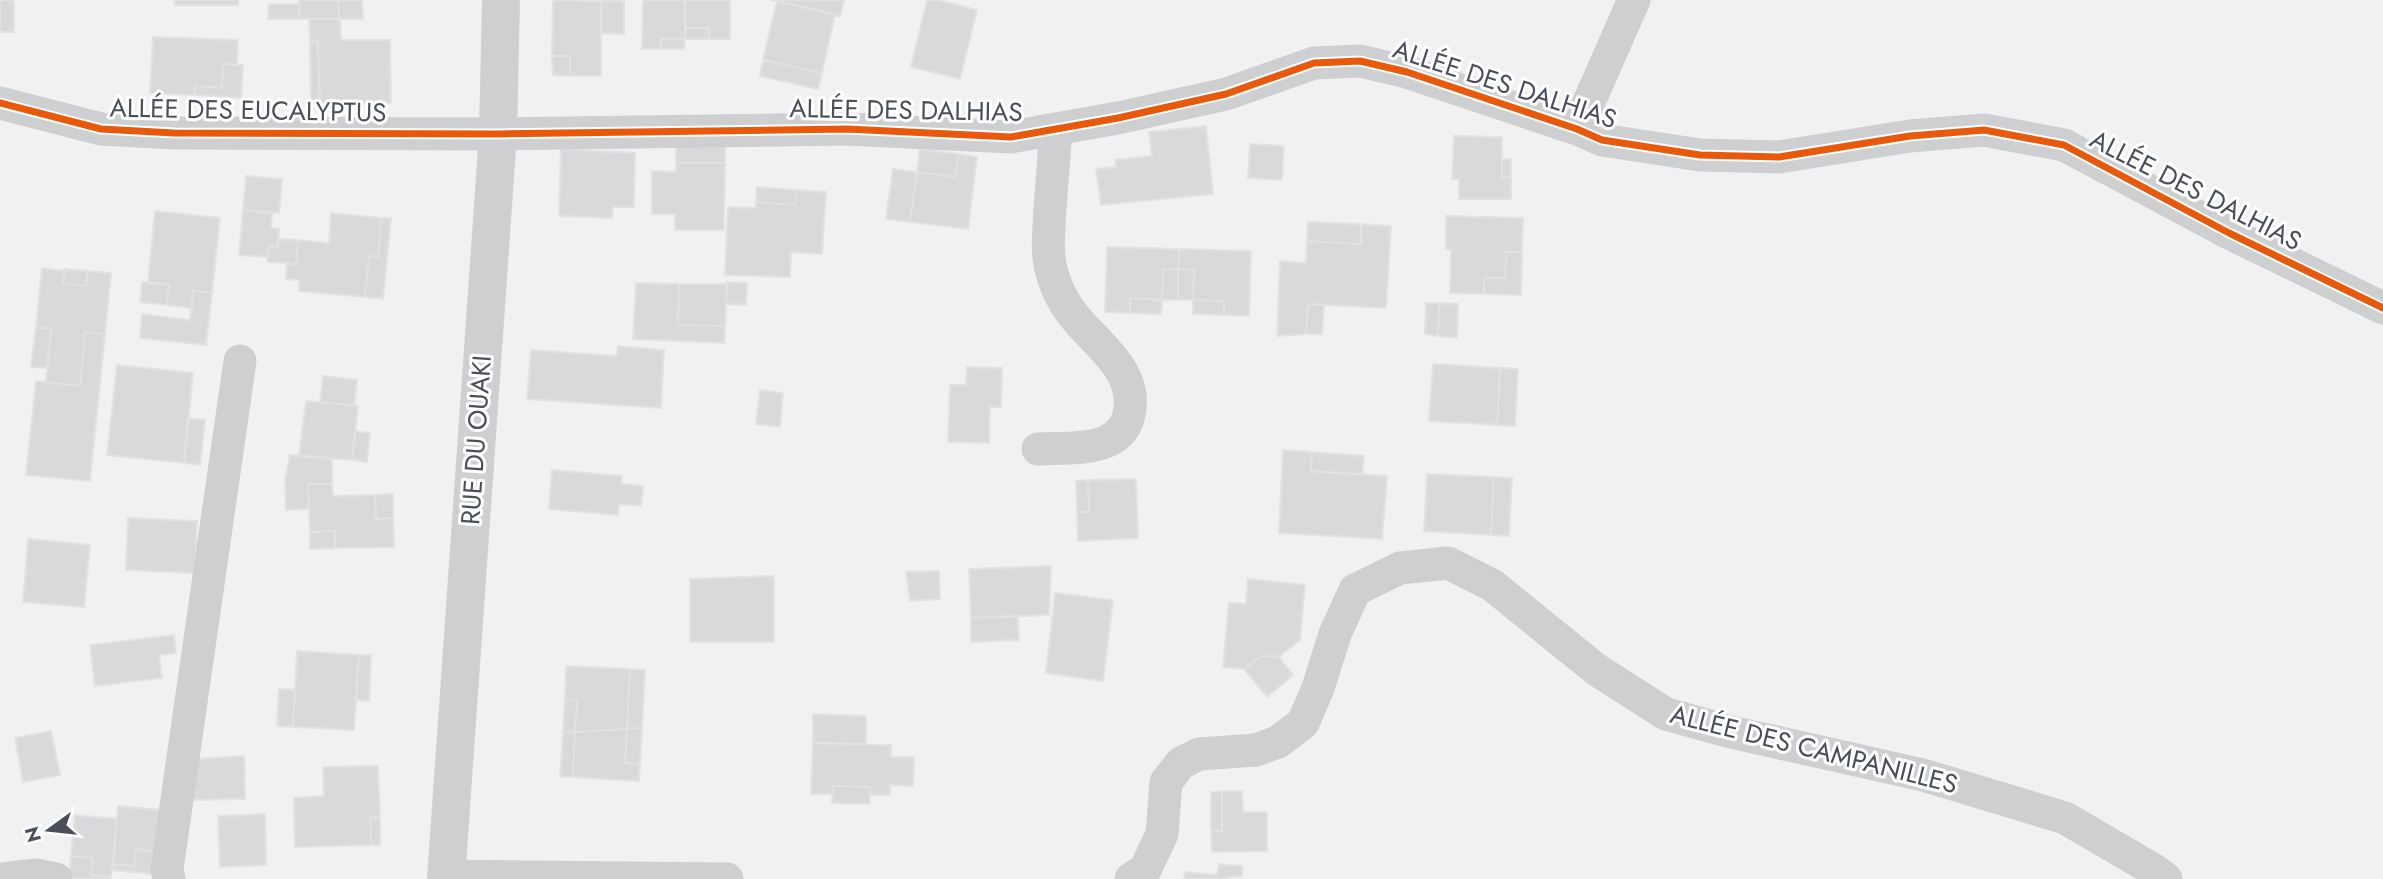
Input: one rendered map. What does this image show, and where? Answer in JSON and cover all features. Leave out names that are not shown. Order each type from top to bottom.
[{"type":"street","name":"RUE DU OUAKI","points":[[446,877],[498,134],[501,0]]},
{"type":"street","points":[[1577,129],[1633,0]]},
{"type":"street","name":"ALLÉE DES DALHIAS","points":[[498,134],[847,129],[1011,137],[1118,118],[1226,94],[1314,63],[1360,61],[1407,72],[1602,139],[1700,155],[1779,158],[1910,136],[1984,130],[2064,145],[2229,233],[2383,308]]},
{"type":"street","name":"ALLÉE DES EUCALYPTUS","points":[[0,103],[101,129],[174,133],[498,134]]},
{"type":"street","points":[[1038,449],[1097,445],[1113,439],[1127,424],[1131,404],[1127,382],[1117,362],[1072,313],[1059,293],[1051,271],[1048,247],[1056,129]]},
{"type":"street","points":[[169,879],[167,869],[240,361]]},
{"type":"street","name":"ALLÉE DES CAMPANILLES","points":[[1131,879],[1144,870],[1163,834],[1166,782],[1181,763],[1199,754],[1256,750],[1278,742],[1303,723],[1318,688],[1335,634],[1355,590],[1400,568],[1448,563],[1492,585],[1597,670],[1666,714],[1731,732],[1923,775],[2065,818],[2165,879]]},
{"type":"street","points":[[0,879],[36,875],[56,879]]},
{"type":"street","points":[[446,877],[727,879]]},
{"type":"building","points":[[0,0],[14,0],[14,32],[0,32]]},
{"type":"building","points":[[175,0],[238,0],[238,5],[175,5]]},
{"type":"building","points":[[299,0],[338,0],[339,19],[299,19]]},
{"type":"building","points":[[338,0],[362,0],[363,19],[339,19]]},
{"type":"building","points":[[553,0],[601,1],[601,76],[570,76],[570,56],[552,56]]},
{"type":"building","points":[[643,0],[685,0],[685,39],[661,39],[661,49],[642,49]]},
{"type":"building","points":[[685,0],[730,0],[730,39],[709,39],[709,28],[685,28]]},
{"type":"building","points":[[771,0],[844,0],[840,16]]},
{"type":"building","points":[[927,0],[977,10],[960,79],[911,67]]},
{"type":"building","points":[[601,1],[624,1],[624,34],[601,33]]},
{"type":"building","points":[[777,1],[835,14],[822,73],[763,60]]},
{"type":"building","points":[[269,4],[299,4],[299,19],[268,19]]},
{"type":"building","points":[[309,19],[340,19],[341,40],[390,40],[391,103],[320,104],[318,41],[310,42]]},
{"type":"building","points":[[685,28],[709,28],[709,39],[685,39]]},
{"type":"building","points":[[153,37],[238,40],[237,65],[223,64],[222,88],[195,86],[195,95],[150,93]]},
{"type":"building","points":[[661,39],[685,39],[684,49],[661,49]]},
{"type":"building","points":[[318,41],[320,104],[311,104],[310,42]]},
{"type":"building","points":[[552,56],[570,56],[570,76],[553,75]]},
{"type":"building","points":[[763,60],[822,73],[818,89],[760,76]]},
{"type":"building","points":[[223,64],[243,65],[241,98],[195,95],[195,86],[222,88]]},
{"type":"building","points":[[1206,126],[1213,194],[1101,205],[1096,169],[1116,167],[1115,160],[1152,156],[1149,132]]},
{"type":"building","points":[[1454,136],[1502,137],[1502,177],[1511,177],[1511,199],[1459,199],[1459,179],[1452,179]]},
{"type":"building","points":[[1250,144],[1284,146],[1282,180],[1248,178]]},
{"type":"building","points":[[676,146],[725,147],[725,163],[676,163]]},
{"type":"building","points":[[561,149],[635,153],[634,207],[613,207],[612,218],[559,216]]},
{"type":"building","points":[[920,149],[959,154],[955,177],[917,172]]},
{"type":"building","points":[[959,154],[977,157],[968,229],[910,222],[917,172],[955,177]]},
{"type":"building","points":[[1502,159],[1511,159],[1511,177],[1502,177]]},
{"type":"building","points":[[676,163],[725,163],[724,230],[675,230],[675,214],[652,214],[652,171],[676,172]]},
{"type":"building","points":[[893,169],[917,172],[910,222],[886,219]]},
{"type":"building","points":[[246,176],[282,179],[279,213],[243,210]]},
{"type":"building","points":[[757,187],[796,190],[795,205],[756,202]]},
{"type":"building","points":[[796,190],[826,192],[822,254],[791,252],[790,277],[725,275],[728,207],[756,208],[756,202],[795,205]]},
{"type":"building","points":[[243,210],[272,213],[271,228],[279,229],[278,247],[269,246],[268,257],[239,255]]},
{"type":"building","points":[[155,211],[220,218],[212,293],[193,291],[192,308],[167,305],[169,285],[148,282]]},
{"type":"building","points":[[331,213],[381,218],[378,257],[369,256],[365,297],[299,291],[299,280],[286,279],[287,263],[296,264],[298,240],[329,243]]},
{"type":"building","points":[[1446,216],[1523,218],[1522,252],[1506,252],[1505,278],[1484,278],[1484,294],[1450,293],[1451,250],[1446,249]]},
{"type":"building","points":[[381,218],[391,218],[383,299],[365,297],[369,256],[378,257]]},
{"type":"building","points":[[1308,222],[1361,224],[1361,244],[1307,241]]},
{"type":"building","points":[[1361,224],[1391,226],[1386,308],[1308,304],[1306,334],[1277,336],[1280,261],[1306,263],[1307,241],[1361,244]]},
{"type":"building","points":[[278,239],[298,240],[296,264],[267,262],[269,246],[278,247]]},
{"type":"building","points":[[1107,247],[1179,249],[1178,269],[1163,270],[1162,300],[1130,298],[1130,313],[1105,312]]},
{"type":"building","points":[[1179,249],[1251,251],[1249,316],[1224,315],[1224,301],[1193,300],[1194,270],[1178,269]]},
{"type":"building","points":[[1506,252],[1522,252],[1521,295],[1484,294],[1484,278],[1505,278]]},
{"type":"building","points":[[42,268],[65,271],[63,283],[86,286],[88,271],[111,273],[105,334],[85,332],[80,386],[46,382],[51,329],[36,327]]},
{"type":"building","points":[[65,269],[88,271],[86,286],[63,283]]},
{"type":"building","points":[[1178,269],[1194,270],[1193,300],[1178,300]]},
{"type":"building","points":[[1178,269],[1178,300],[1162,300],[1163,270]]},
{"type":"building","points":[[142,282],[169,285],[167,305],[140,302]]},
{"type":"building","points":[[727,282],[747,283],[746,305],[726,304]]},
{"type":"building","points":[[636,283],[679,284],[678,325],[725,326],[724,343],[633,339]]},
{"type":"building","points":[[679,284],[727,284],[725,326],[678,325]]},
{"type":"building","points":[[193,291],[212,293],[206,345],[140,338],[142,314],[190,320]]},
{"type":"building","points":[[1130,298],[1162,300],[1161,314],[1130,313]]},
{"type":"building","points":[[1193,300],[1224,301],[1224,315],[1193,314]]},
{"type":"building","points":[[1426,303],[1439,303],[1438,336],[1425,334]]},
{"type":"building","points":[[1439,303],[1458,304],[1457,338],[1438,336]]},
{"type":"building","points":[[1308,304],[1324,305],[1322,334],[1306,334]]},
{"type":"building","points":[[36,327],[51,329],[47,368],[31,367]]},
{"type":"building","points":[[85,332],[105,334],[90,481],[26,475],[36,381],[80,386]]},
{"type":"building","points":[[618,346],[664,350],[661,408],[527,399],[531,350],[617,356]]},
{"type":"building","points":[[1433,364],[1500,368],[1497,425],[1429,421]]},
{"type":"building","points":[[117,365],[193,373],[184,463],[107,455]]},
{"type":"building","points":[[967,367],[1002,368],[1001,407],[990,407],[989,443],[948,442],[950,385],[966,385]]},
{"type":"building","points":[[1500,368],[1518,369],[1515,426],[1497,425]]},
{"type":"building","points":[[323,376],[357,380],[354,406],[320,402]]},
{"type":"building","points":[[760,390],[783,393],[780,427],[756,424]]},
{"type":"building","points":[[306,401],[358,406],[352,460],[299,456]]},
{"type":"building","points":[[188,418],[205,420],[200,465],[184,463]]},
{"type":"building","points":[[355,431],[370,433],[367,462],[352,460]]},
{"type":"building","points":[[1283,450],[1312,452],[1311,471],[1387,476],[1382,539],[1279,533]]},
{"type":"building","points":[[1312,452],[1364,456],[1362,475],[1311,471]]},
{"type":"building","points":[[290,455],[332,458],[332,484],[308,484],[309,509],[286,510],[285,480]]},
{"type":"building","points":[[552,470],[622,476],[621,484],[643,486],[641,506],[619,504],[618,515],[549,509]]},
{"type":"building","points":[[1427,474],[1494,477],[1491,535],[1424,531]]},
{"type":"building","points":[[1494,477],[1512,478],[1509,536],[1491,535]]},
{"type":"building","points":[[1136,479],[1138,538],[1078,541],[1077,512],[1089,512],[1088,480]]},
{"type":"building","points":[[1088,480],[1089,512],[1077,512],[1076,481]]},
{"type":"building","points":[[308,484],[332,484],[333,496],[375,495],[376,519],[393,518],[394,547],[335,548],[335,531],[310,532]]},
{"type":"building","points":[[393,494],[393,518],[376,519],[375,495]]},
{"type":"building","points":[[128,518],[197,521],[195,573],[126,570]]},
{"type":"building","points":[[335,531],[335,548],[310,549],[310,532]]},
{"type":"building","points":[[28,539],[90,545],[84,607],[23,602]]},
{"type":"building","points":[[1051,566],[1049,615],[971,618],[969,569]]},
{"type":"building","points":[[939,571],[940,599],[910,601],[906,572]]},
{"type":"building","points":[[774,576],[774,642],[690,642],[690,579]]},
{"type":"building","points":[[1248,579],[1305,585],[1300,640],[1279,657],[1261,656],[1244,669],[1223,667],[1229,602],[1246,604]]},
{"type":"building","points":[[1055,593],[1113,600],[1103,681],[1046,673]]},
{"type":"building","points":[[1018,616],[1019,640],[971,642],[971,618]]},
{"type":"building","points":[[174,635],[176,653],[159,655],[162,678],[95,686],[90,645]]},
{"type":"building","points":[[297,651],[359,655],[354,730],[293,727]]},
{"type":"building","points":[[359,655],[371,655],[369,701],[356,700]]},
{"type":"building","points":[[1261,656],[1279,657],[1293,675],[1267,697],[1244,669]]},
{"type":"building","points":[[566,666],[630,669],[627,729],[575,732],[577,700],[565,699]]},
{"type":"building","points":[[630,669],[645,670],[642,728],[627,729]]},
{"type":"building","points":[[279,689],[295,690],[293,727],[277,726]]},
{"type":"building","points":[[565,699],[577,700],[575,732],[563,733]]},
{"type":"building","points":[[813,714],[866,716],[866,744],[813,743]]},
{"type":"building","points":[[642,728],[640,764],[625,763],[627,729]]},
{"type":"building","points":[[627,729],[625,763],[640,764],[639,781],[573,777],[575,732]]},
{"type":"building","points":[[51,731],[60,775],[23,782],[15,738]]},
{"type":"building","points":[[575,732],[573,777],[560,777],[563,733]]},
{"type":"building","points":[[813,743],[891,745],[891,757],[914,757],[913,786],[890,785],[890,795],[870,795],[870,787],[833,786],[832,794],[811,794]]},
{"type":"building","points":[[244,756],[245,799],[189,800],[193,759]]},
{"type":"building","points":[[378,766],[380,817],[370,818],[371,845],[295,847],[294,798],[324,796],[323,767]]},
{"type":"building","points":[[833,786],[870,787],[870,804],[832,803]]},
{"type":"building","points":[[1222,791],[1222,831],[1211,832],[1211,792]]},
{"type":"building","points":[[1222,791],[1242,791],[1243,812],[1267,812],[1267,851],[1212,852],[1211,832],[1222,831]]},
{"type":"building","points":[[118,806],[161,810],[156,852],[136,849],[134,866],[113,864]]},
{"type":"building","points":[[265,814],[266,865],[220,867],[218,816]]},
{"type":"building","points":[[75,815],[117,819],[111,877],[91,875],[93,858],[71,856]]},
{"type":"building","points":[[380,817],[380,845],[371,845],[370,818]]},
{"type":"building","points":[[136,849],[156,852],[154,874],[112,870],[113,864],[134,866]]},
{"type":"building","points":[[71,856],[93,858],[91,875],[111,879],[69,879]]},
{"type":"building","points":[[1219,864],[1243,866],[1242,876],[1184,879],[1185,872],[1217,875]]},
{"type":"cycle path","points":[[0,103],[101,129],[174,133],[498,134],[847,129],[1011,137],[1118,118],[1226,94],[1314,63],[1360,61],[1407,72],[1577,129],[1602,140],[1700,155],[1779,157],[1910,136],[1984,130],[2064,145],[2229,233],[2383,308]]}]
